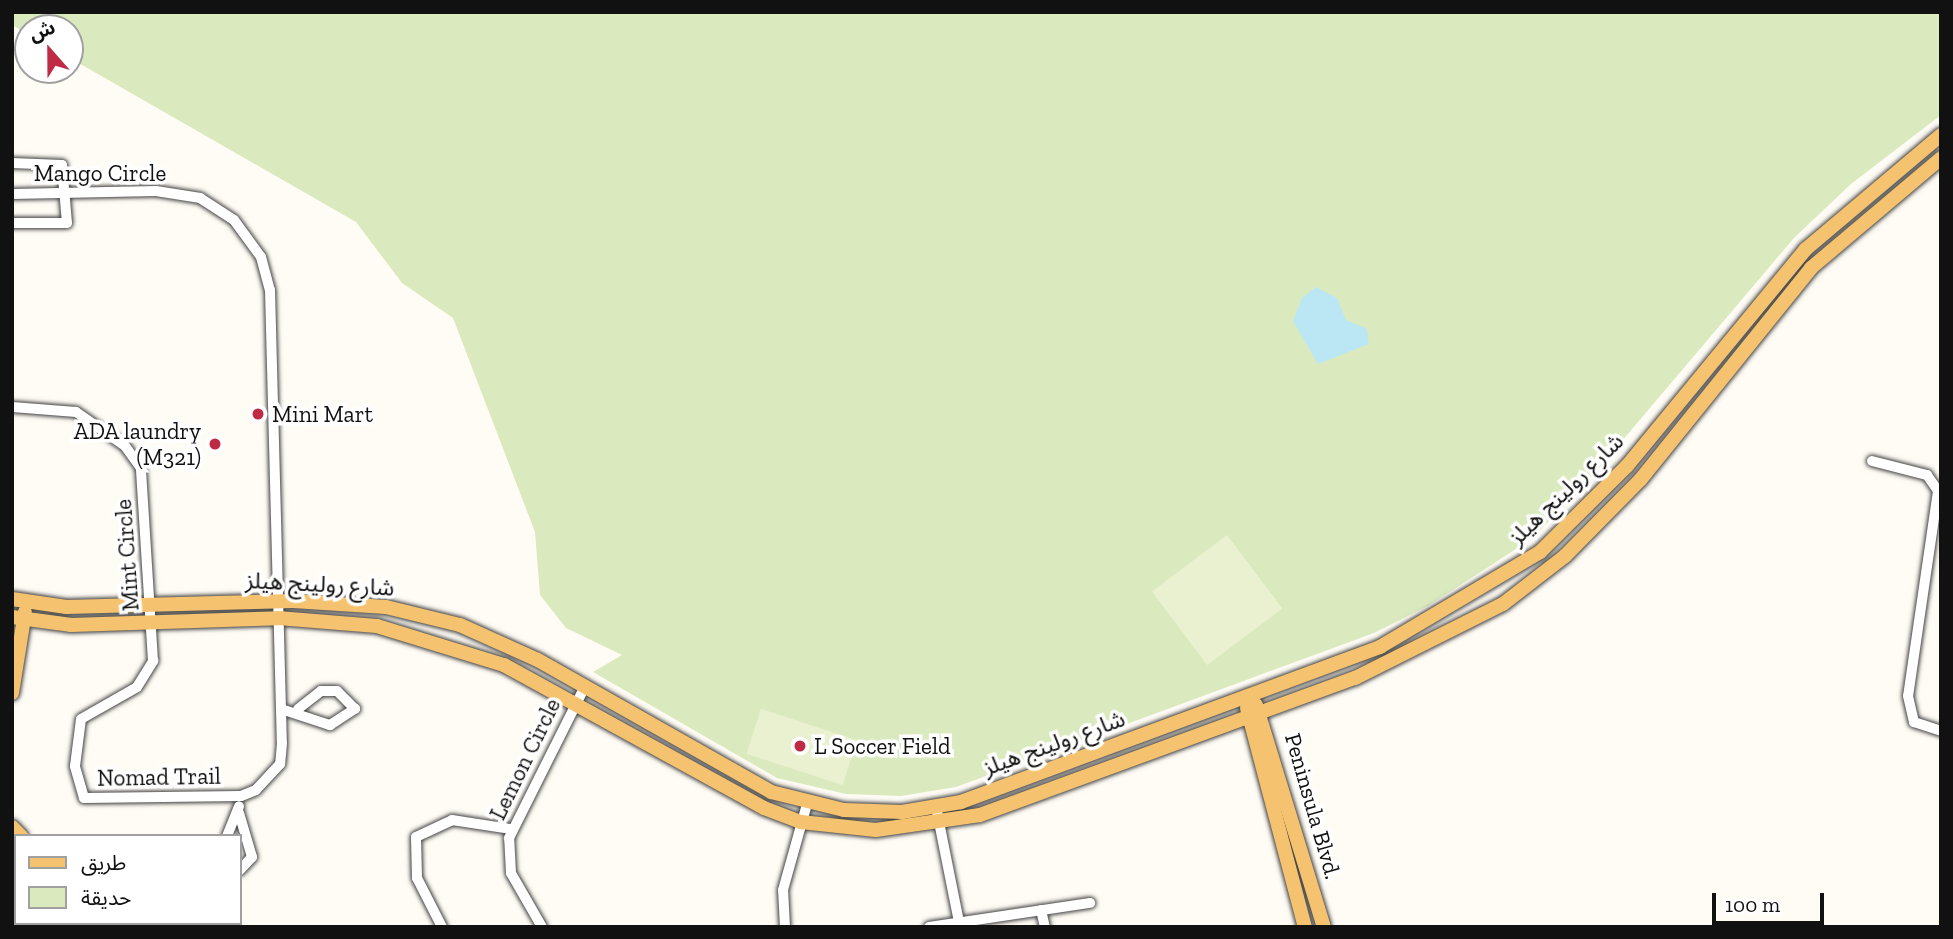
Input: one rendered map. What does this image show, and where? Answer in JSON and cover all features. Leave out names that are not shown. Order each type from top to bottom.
[{"type":"main road","name":"شارع رولينج هيلز","points":[[12,599],[27,604],[152,605],[278,601],[387,607],[460,625],[585,686],[738,775],[807,804],[902,812],[936,807],[1278,685],[1435,620],[1539,552],[1627,466],[1806,249],[1941,135]]},
{"type":"main road","name":"شارع رولينج هيلز","points":[[18,618],[153,623],[327,618],[440,642],[504,665],[801,822],[876,830],[940,824],[1101,771],[1252,712],[1281,704],[1434,644],[1503,604],[1565,556],[1641,479],[1811,268],[1941,158]]},
{"type":"main road","points":[[12,693],[18,618],[27,604]]},
{"type":"main road","points":[[1236,700],[1252,712],[1278,685]]},
{"type":"main road","points":[[1224,725],[1264,741],[1281,704]]},
{"type":"main road","name":"Peninsula Blvd.","points":[[1252,712],[1264,741],[1324,927]]},
{"type":"main road","name":"Peninsula Blvd.","points":[[1264,741],[1305,927]]},
{"type":"main road","points":[[1095,752],[1101,771]]},
{"type":"street","points":[[12,163],[59,164],[65,193],[66,223],[12,223]]},
{"type":"street","name":"Mango Circle","points":[[12,194],[156,191],[200,198],[234,220],[261,257],[270,290],[278,618]]},
{"type":"street","name":"Mint Circle","points":[[12,407],[76,412],[125,446],[141,468],[153,623]]},
{"type":"street","points":[[1872,461],[1927,475],[1938,491],[1908,696],[1914,722],[1941,731]]},
{"type":"street","name":"Nomad Trail","points":[[153,623],[147,677],[81,719],[77,785],[84,798],[98,801],[240,796],[271,778],[280,764],[278,618]]},
{"type":"street","name":"Lemon Circle","points":[[542,927],[511,873],[511,829],[585,686]]},
{"type":"street","points":[[281,709],[298,709],[330,725],[355,709],[349,697],[329,691],[309,697],[298,709]]},
{"type":"street","name":"Nomad Trail","points":[[240,796],[239,813],[253,857],[242,868]]},
{"type":"street","points":[[785,927],[783,890],[807,804]]},
{"type":"street","points":[[936,807],[960,924]]},
{"type":"street","name":"Nomad Trail","points":[[228,834],[239,813]]},
{"type":"street","points":[[442,927],[416,878],[416,837],[452,820],[511,829]]},
{"type":"street","points":[[929,927],[1090,903]]},
{"type":"street","points":[[1041,910],[1045,927]]},
{"type":"green space","points":[[12,12],[1941,12],[1941,115],[1851,184],[1794,238],[1577,494],[1530,540],[1428,606],[1374,633],[956,787],[901,796],[846,794],[777,778],[593,672],[622,655],[566,628],[540,595],[535,532],[453,318],[402,283],[356,222],[84,66],[84,14],[14,14],[14,26]]},
{"type":"green space","points":[[1227,535],[1282,608],[1207,665],[1152,592]]},
{"type":"green space","name":"L Soccer Field","points":[[761,709],[857,740],[843,785],[746,754]]},
{"type":"water","points":[[1316,287],[1337,298],[1346,320],[1367,329],[1369,344],[1318,364],[1293,321],[1302,298]]},
{"type":"place","name":"Mini Mart","points":[[258,414]]},
{"type":"place","name":"ADA laundry (M321)","points":[[215,444]]},
{"type":"place","name":"L Soccer Field","points":[[800,746]]}]
